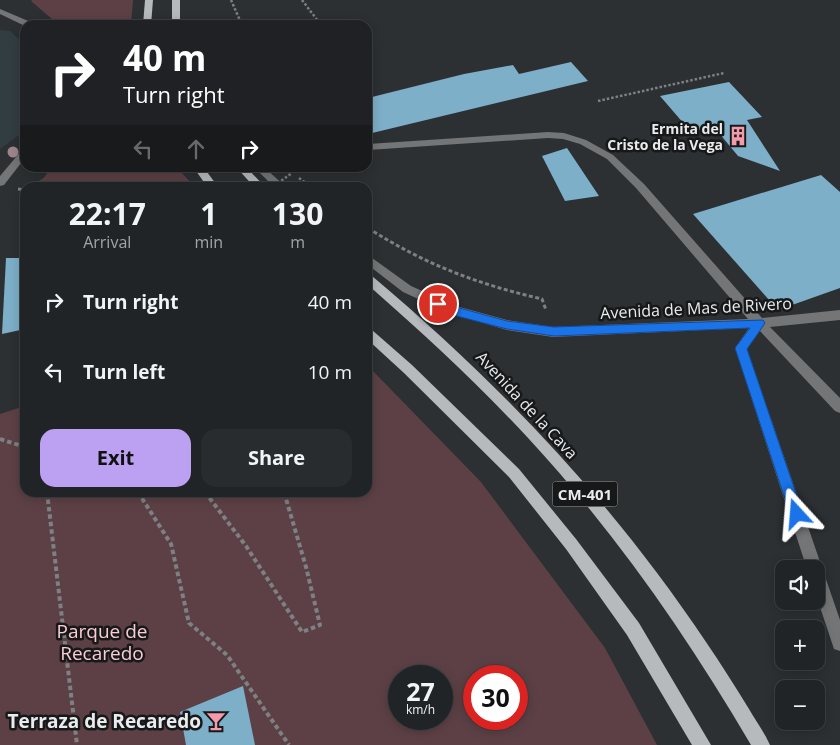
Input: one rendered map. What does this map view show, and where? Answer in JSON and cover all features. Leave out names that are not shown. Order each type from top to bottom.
[{"type":"main road","points":[[147,20],[149,0]]},
{"type":"main road","points":[[176,0],[176,20]]},
{"type":"main road","points":[[246,172],[255,182]]},
{"type":"main road","name":"Avenida de la Cava","points":[[372,282],[458,357],[571,477],[620,535],[671,603],[736,700],[761,745]]},
{"type":"main road","name":"CM-401","points":[[372,337],[514,472],[571,544],[633,629],[702,745]]},
{"type":"street","points":[[0,11],[20,20]]},
{"type":"street","points":[[372,147],[548,135],[564,136],[600,149],[640,186],[759,323],[840,407]]},
{"type":"street","points":[[0,183],[20,158]]},
{"type":"street","points":[[264,172],[275,182]]},
{"type":"street","points":[[372,262],[407,289],[453,310],[507,325],[554,332]]},
{"type":"street","name":"Avenida de Mas de Rivero","points":[[554,332],[759,323],[840,315]]},
{"type":"street","points":[[759,323],[741,348],[813,560]]},
{"type":"street","points":[[825,597],[840,643]]},
{"type":"path","points":[[231,0],[240,20]]},
{"type":"path","points":[[302,0],[317,20]]},
{"type":"path","points":[[598,101],[724,73]]},
{"type":"path","points":[[279,182],[292,173],[304,182]]},
{"type":"path","points":[[372,231],[413,257],[454,275],[491,287],[542,299],[554,332]]},
{"type":"path","points":[[0,439],[20,445]]},
{"type":"path","points":[[48,497],[76,745]]},
{"type":"path","points":[[142,497],[170,544],[189,623],[227,655],[289,745]]},
{"type":"path","points":[[209,497],[246,546],[302,632],[320,625],[306,567],[285,497]]},
{"type":"shaded area","points":[[0,30],[10,31],[20,40],[20,134],[0,149]]},
{"type":"green space","points":[[133,0],[131,20],[53,20],[31,1]]},
{"type":"green space","points":[[48,172],[181,172],[190,182],[37,182]]},
{"type":"green space","name":"Parque de Recaredo","points":[[372,370],[481,482],[605,648],[657,745],[0,745],[0,414],[20,408],[20,497],[372,497]]},
{"type":"building","points":[[571,62],[588,81],[372,133],[372,97],[464,74],[513,65],[519,74]]},
{"type":"building","points":[[729,82],[762,117],[747,120],[780,171],[738,156],[714,127],[691,132],[660,96]]},
{"type":"building","points":[[567,148],[599,196],[565,201],[542,156]]},
{"type":"building","points":[[821,175],[840,192],[840,288],[778,310],[693,214]]},
{"type":"building","points":[[6,258],[20,258],[20,330],[2,334]]},
{"type":"building","name":"Terraza de Recaredo","points":[[243,686],[255,745],[186,745],[180,712]]},
{"type":"place","name":"Ermita del Cristo de la Vega","points":[[738,136]]},
{"type":"place","name":"Terraza de Recaredo","points":[[216,721]]},
{"type":"route","points":[[438,304],[507,325],[554,332],[759,323],[741,348],[797,514]]}]
